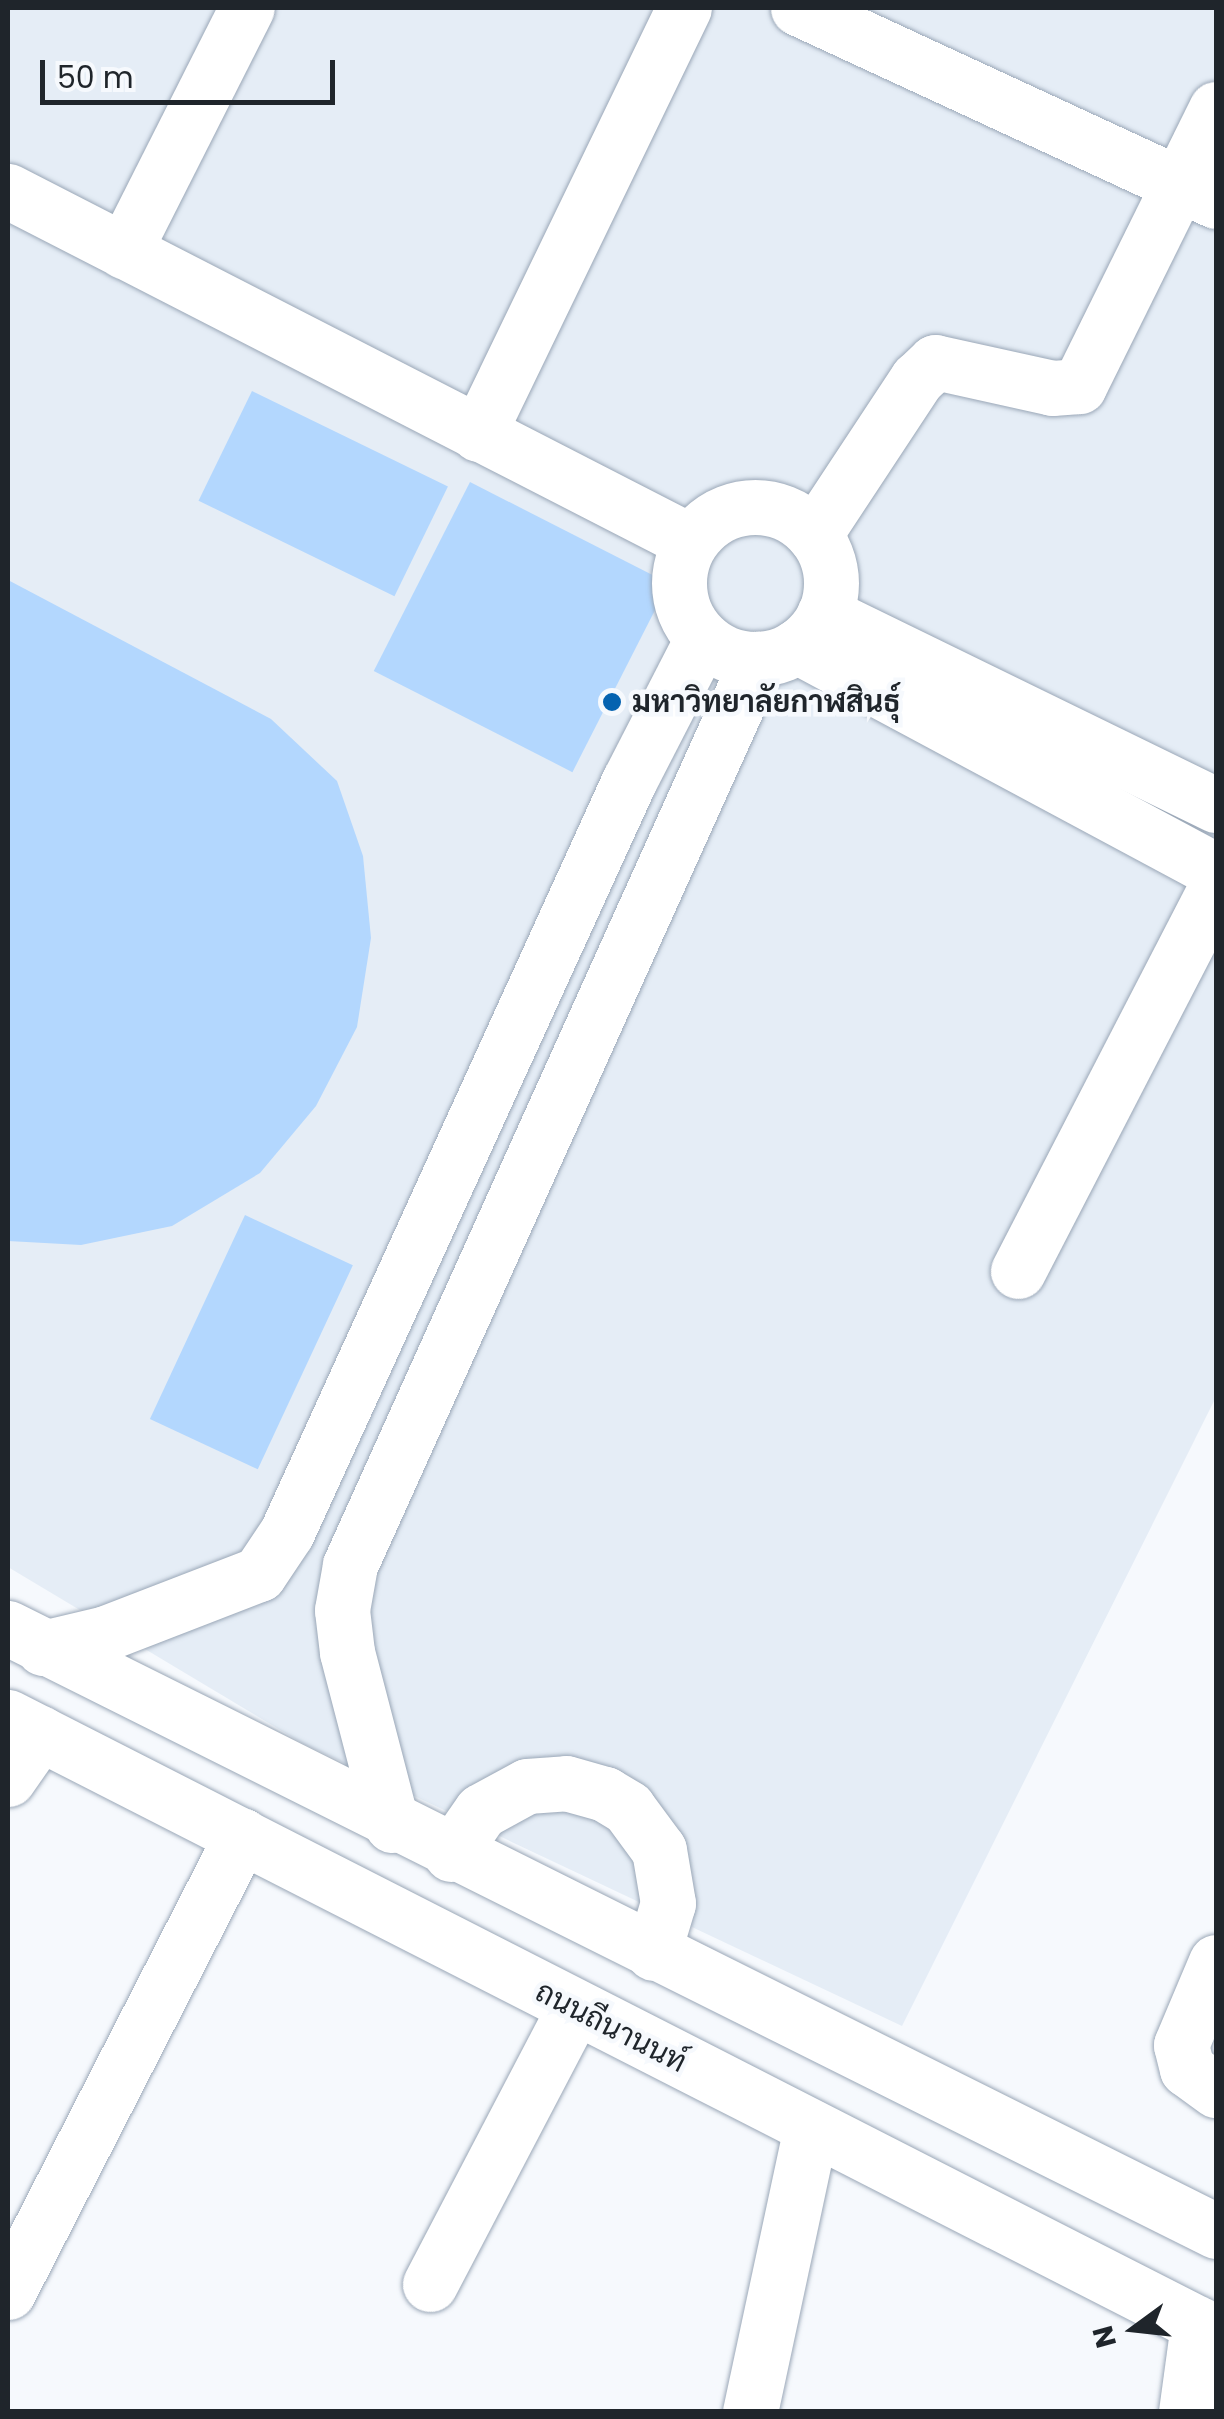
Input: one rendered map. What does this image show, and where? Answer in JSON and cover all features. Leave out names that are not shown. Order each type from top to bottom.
[{"type":"main road","points":[[478,434],[684,8]]},
{"type":"main road","points":[[798,8],[1200,194]]},
{"type":"main road","points":[[124,251],[242,9]]},
{"type":"main road","points":[[814,536],[917,379],[935,362],[1052,388],[1079,386],[1200,194],[1216,109]]},
{"type":"main road","points":[[8,191],[690,541]]},
{"type":"main road","points":[[392,1825],[346,1652],[342,1610],[350,1565],[793,640],[830,574],[814,536],[800,521],[761,506],[721,514],[690,541],[678,581],[689,621],[702,639],[738,658],[793,640],[1216,805]]},
{"type":"main road","points":[[25,1638],[106,1633],[259,1574],[278,1546],[629,780],[702,639]]},
{"type":"main road","points":[[793,640],[1216,872]]},
{"type":"main road","points":[[1018,1271],[1216,888]]},
{"type":"main road","points":[[25,1638],[392,1825],[1216,2231]]},
{"type":"main road","points":[[8,1780],[24,1725]]},
{"type":"main road","name":"ถนนถีนานนท์","points":[[24,1725],[1207,2329]]},
{"type":"main road","points":[[451,1854],[482,1810],[528,1786],[566,1782],[605,1794],[646,1827],[667,1876],[664,1929],[652,1953]]},
{"type":"main road","points":[[8,2292],[242,1835]]},
{"type":"main road","points":[[1216,1962],[1181,2045],[1188,2069],[1216,2090]]},
{"type":"main road","points":[[430,2284],[574,2009]]},
{"type":"main road","points":[[750,2412],[811,2127]]},
{"type":"main road","points":[[1186,2412],[1207,2329]]},
{"type":"shaded area","name":"มหาวิทยาลัยกาฬสินธุ์","points":[[8,8],[1216,8],[1216,1397],[902,2026],[302,1743],[8,1567]]},
{"type":"shaded area","points":[[252,391],[448,487],[394,596],[199,501]]},
{"type":"shaded area","points":[[470,482],[669,583],[572,772],[374,671]]},
{"type":"shaded area","points":[[8,580],[271,719],[337,781],[363,856],[371,938],[357,1027],[316,1106],[260,1173],[172,1226],[81,1245],[8,1241]]},
{"type":"shaded area","points":[[245,1215],[353,1265],[258,1469],[150,1419]]},
{"type":"place","name":"มหาวิทยาลัยกาฬสินธุ์","points":[[612,702]]}]
